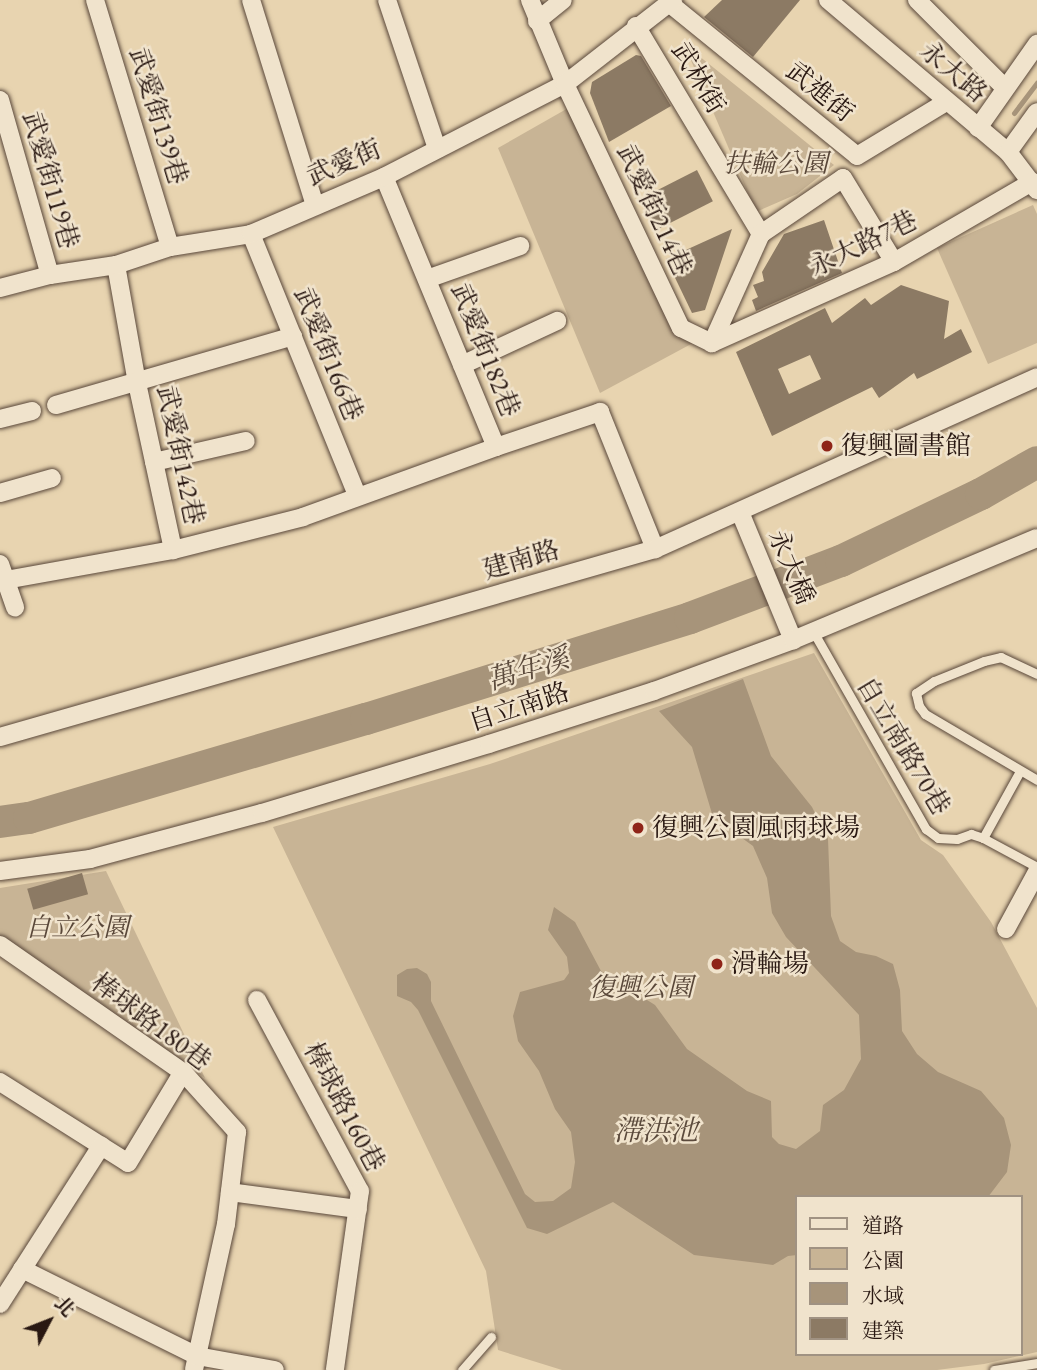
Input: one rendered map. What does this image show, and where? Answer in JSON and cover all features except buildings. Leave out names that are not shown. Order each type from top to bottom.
[{"type":"street","name":"武愛街139巷","points":[[95,0],[170,247]]},
{"type":"street","points":[[251,0],[314,205]]},
{"type":"street","points":[[387,0],[437,149]]},
{"type":"street","name":"武愛街214巷","points":[[530,0],[565,83],[681,328],[712,343]]},
{"type":"street","points":[[537,20],[563,0]]},
{"type":"street","name":"永大路","points":[[828,0],[1007,152],[1035,187]]},
{"type":"street","points":[[917,0],[1005,88]]},
{"type":"street","name":"武愛街","points":[[0,288],[50,275],[116,265],[170,247],[251,234],[384,177],[565,83],[661,3]]},
{"type":"street","name":"武進街","points":[[661,3],[857,156],[946,102]]},
{"type":"street","name":"武林街","points":[[636,26],[761,234]]},
{"type":"street","points":[[978,128],[1037,44]]},
{"type":"street","name":"武愛街119巷","points":[[0,100],[50,275]]},
{"type":"street","points":[[1007,152],[1037,112]]},
{"type":"street","points":[[712,343],[761,234],[843,178],[857,156]]},
{"type":"street","name":"武愛街182巷","points":[[357,495],[496,447],[384,177]]},
{"type":"street","points":[[843,178],[894,262]]},
{"type":"street","name":"永大路7巷","points":[[712,343],[894,262],[1035,187]]},
{"type":"street","name":"武愛街166巷","points":[[251,234],[357,495]]},
{"type":"street","points":[[427,279],[520,246]]},
{"type":"street","name":"武愛街142巷","points":[[116,265],[137,383],[173,550],[303,517],[357,495]]},
{"type":"street","points":[[462,365],[557,321]]},
{"type":"street","points":[[56,405],[293,336]]},
{"type":"street","name":"建南路","points":[[0,737],[655,549],[741,513],[1037,377]]},
{"type":"street","points":[[0,419],[32,411]]},
{"type":"street","points":[[496,447],[600,412],[604,416],[655,549]]},
{"type":"street","points":[[154,462],[246,442]]},
{"type":"street","points":[[0,494],[52,478]]},
{"type":"street","name":"永大橋","points":[[741,513],[793,640]]},
{"type":"street","name":"自立南路","points":[[0,871],[90,859],[249,817],[654,691],[814,633],[1037,538]]},
{"type":"street","points":[[15,607],[1,575],[173,550]]},
{"type":"street","points":[[1006,929],[1037,872]]},
{"type":"street","name":"棒球路180巷","points":[[0,945],[183,1072],[237,1132],[226,1224],[196,1363]]},
{"type":"street","name":"棒球路160巷","points":[[257,1000],[360,1191],[335,1370]]},
{"type":"street","points":[[2,1086],[128,1163],[183,1072]]},
{"type":"street","points":[[0,1304],[101,1146]]},
{"type":"street","points":[[230,1192],[358,1209]]},
{"type":"street","points":[[22,1269],[196,1363],[275,1370]]},
{"type":"lane","name":"自立南路70巷","points":[[814,633],[926,829],[938,838],[957,839],[971,834],[983,838],[1037,867]]},
{"type":"lane","name":"自立南路70巷","points":[[1037,674],[1001,657],[984,660],[934,681],[916,693],[919,706],[925,714],[1037,780]]},
{"type":"lane","name":"自立南路70巷","points":[[983,838],[1020,771]]},
{"type":"lane","points":[[462,1370],[491,1337]]},
{"type":"lane","points":[[993,1370],[1031,1366]]},
{"type":"green space","name":"扶輪公園","points":[[684,44],[834,165],[797,194],[756,212]]},
{"type":"green space","points":[[577,103],[693,343],[600,393],[498,148]]},
{"type":"green space","points":[[1033,205],[1037,214],[1037,343],[988,364],[937,248]]},
{"type":"green space","name":"復興公園","points":[[814,653],[921,840],[943,855],[991,922],[1037,1008],[1037,1352],[1023,1355],[1023,1195],[796,1195],[796,1356],[1019,1356],[937,1370],[562,1370],[498,1350],[486,1271],[273,827],[490,764]]},
{"type":"green space","name":"自立公園","points":[[106,871],[205,1078],[0,936],[0,888]]},
{"type":"water","name":"滯洪池","points":[[743,679],[771,756],[812,807],[828,839],[831,916],[840,941],[856,952],[876,956],[893,964],[900,990],[902,1031],[917,1054],[938,1072],[981,1091],[1004,1118],[1011,1145],[1007,1172],[990,1195],[796,1195],[796,1255],[788,1256],[773,1265],[694,1255],[613,1202],[547,1234],[527,1228],[418,1010],[411,1002],[397,996],[397,975],[407,969],[417,968],[427,974],[431,982],[431,1001],[525,1194],[535,1202],[553,1201],[571,1188],[575,1162],[571,1132],[555,1109],[539,1071],[518,1041],[513,1016],[520,992],[564,980],[569,973],[567,957],[548,930],[554,907],[575,922],[601,971],[655,1005],[687,1049],[747,1091],[771,1101],[772,1137],[779,1144],[796,1149],[820,1131],[823,1105],[844,1090],[861,1059],[859,1015],[786,937],[772,913],[767,878],[753,846],[713,817],[692,747],[659,711]]},
{"type":"waterway","points":[[1014,113],[1037,83]]},
{"type":"waterway","name":"萬年溪","points":[[0,822],[29,818],[366,719],[690,618],[841,561],[981,494],[1037,462]]},
{"type":"place","name":"復興圖書館","points":[[827,446]]},
{"type":"place","name":"復興公園風雨球場","points":[[638,828]]},
{"type":"place","name":"滑輪場","points":[[717,964]]}]
